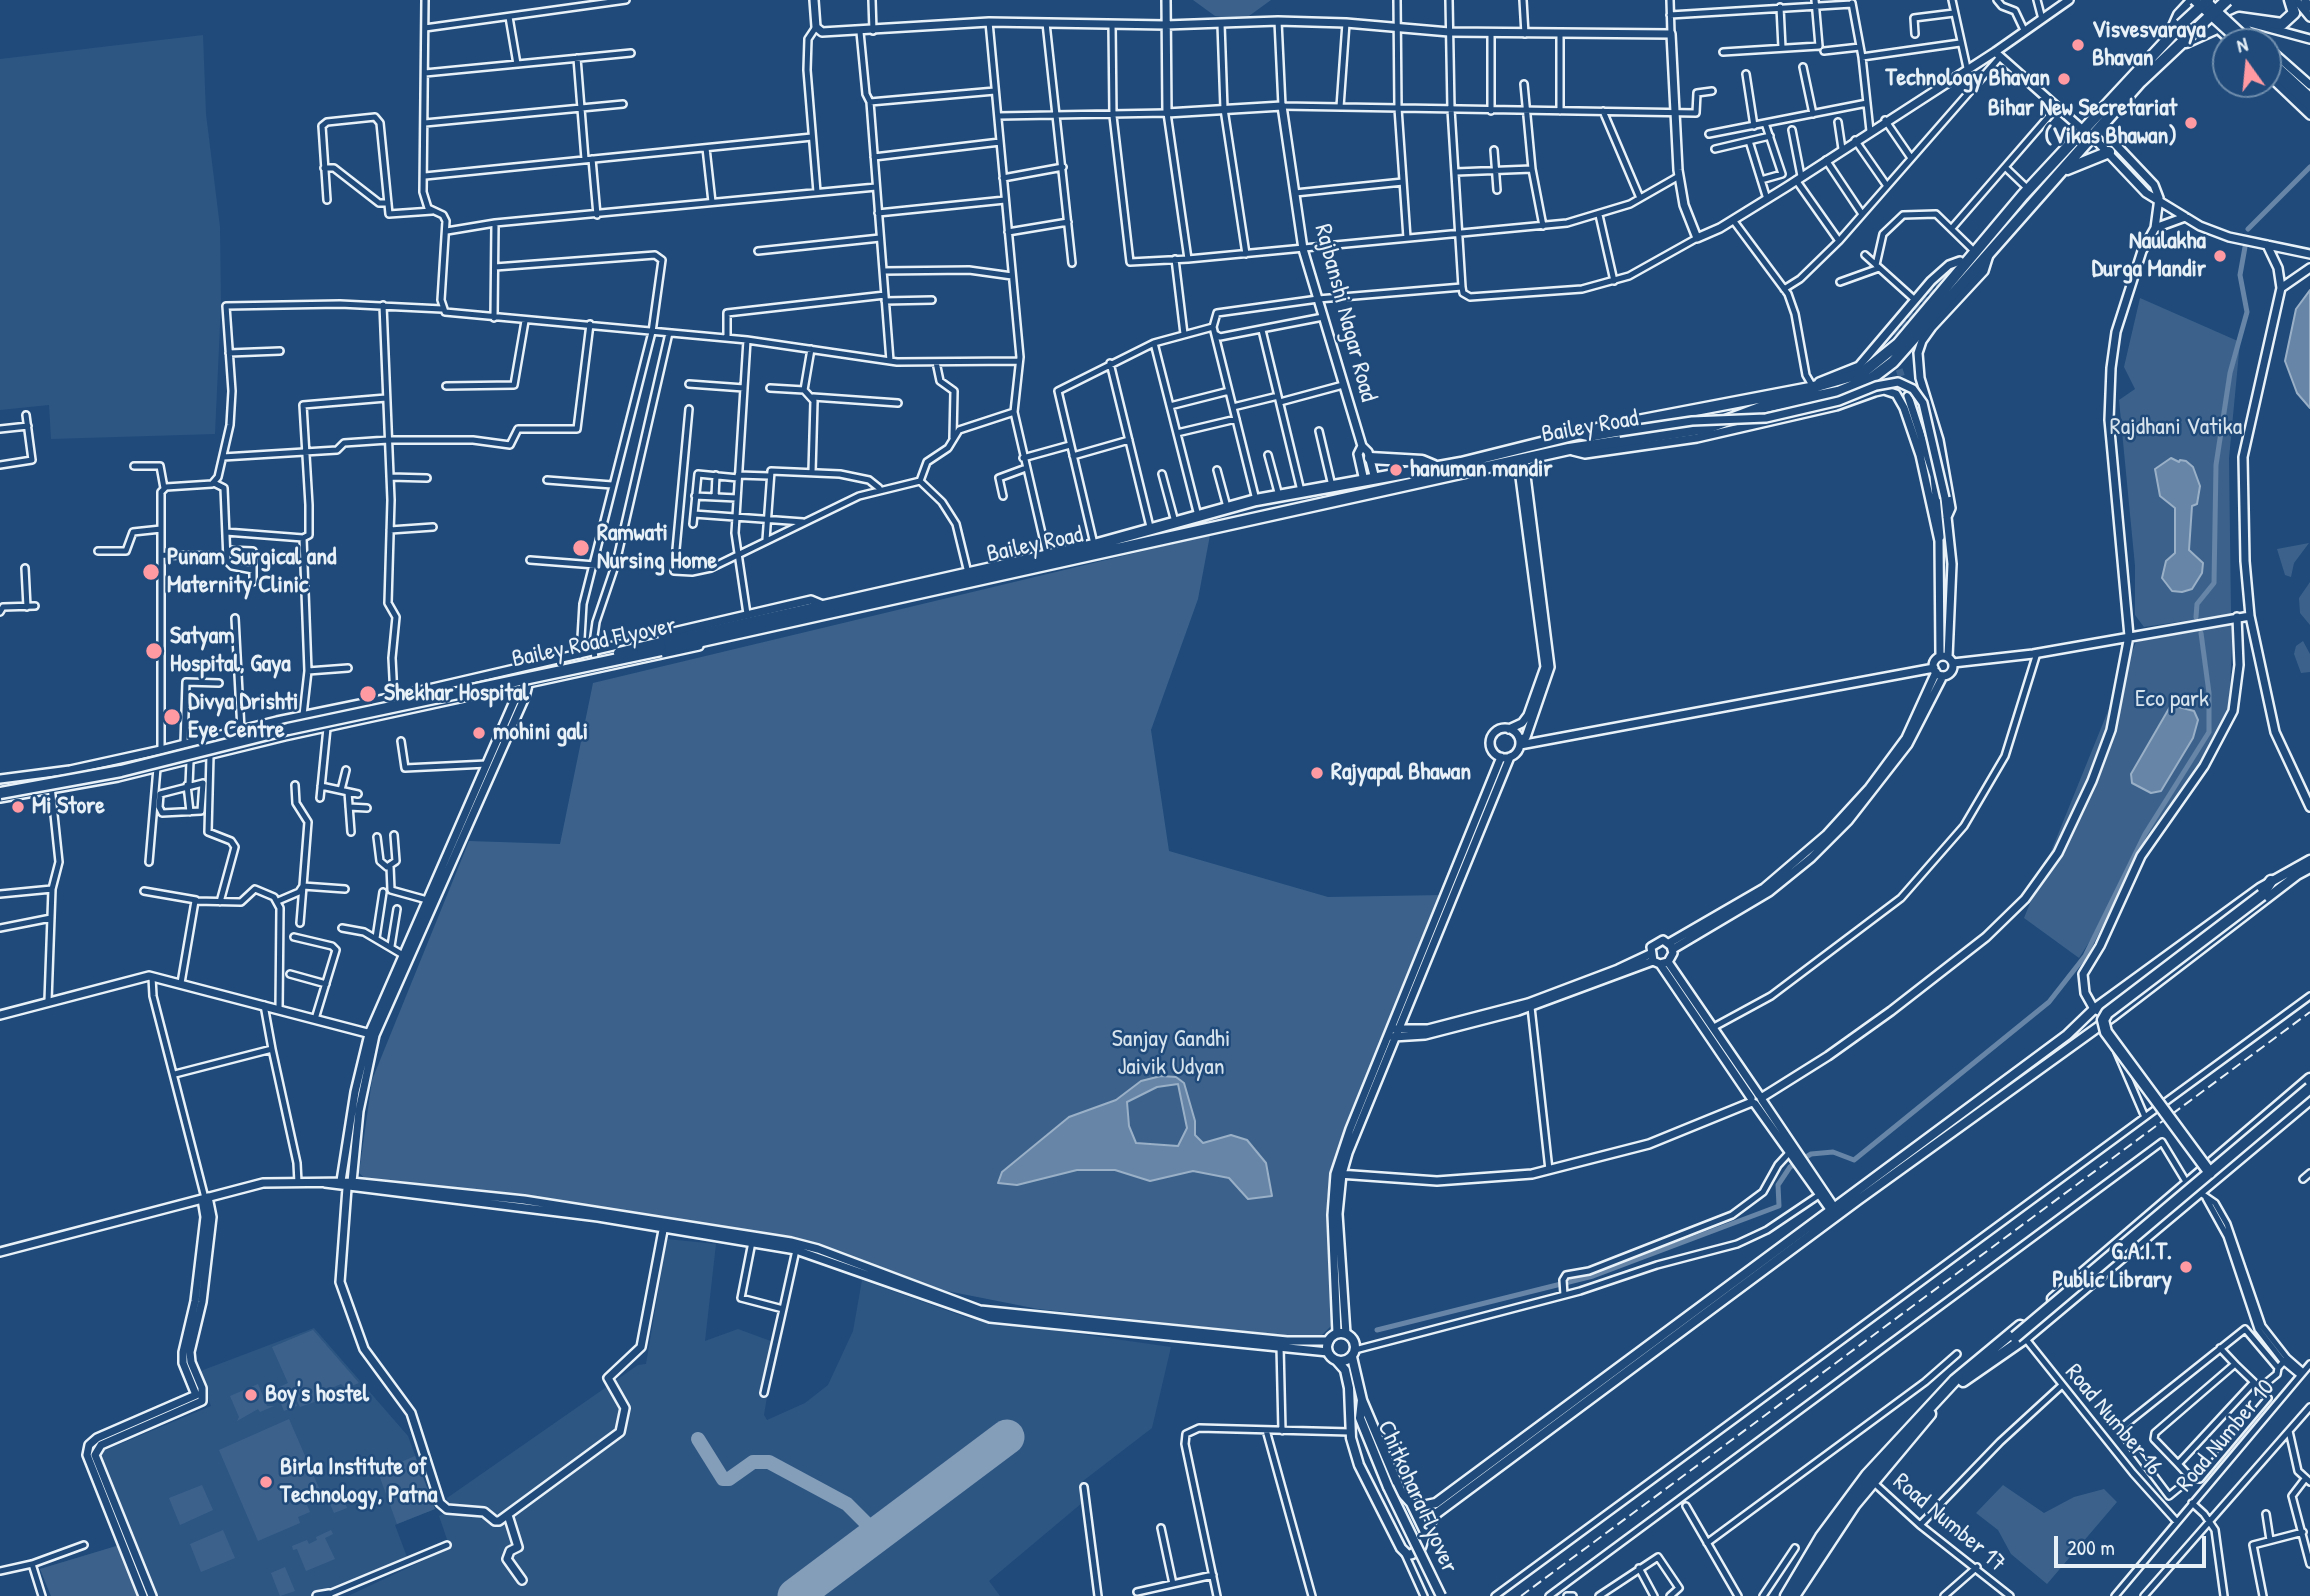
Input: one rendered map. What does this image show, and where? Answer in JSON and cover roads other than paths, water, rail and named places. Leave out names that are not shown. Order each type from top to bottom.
[{"type":"highway","points":[[2175,32],[2207,0]]},
{"type":"highway","points":[[2181,43],[2227,0]]},
{"type":"highway","points":[[2220,28],[2239,18],[2281,24],[2294,13],[2290,0]]},
{"type":"highway","points":[[2175,32],[2179,15],[2192,1]]},
{"type":"highway","points":[[2181,43],[2212,31]]},
{"type":"highway","name":"Bailey Road","points":[[825,609],[1094,545],[1256,500],[1436,467],[1577,434],[1848,379],[1873,367],[1898,344],[1963,261],[2175,32]]},
{"type":"highway","name":"Bailey Road","points":[[825,609],[1569,449],[1707,428],[1760,408],[1838,393],[1872,378],[1893,362],[2140,82],[2181,43]]},
{"type":"highway","points":[[2063,171],[2109,152]]},
{"type":"highway","points":[[2026,192],[2018,206],[2022,209],[2043,193]]},
{"type":"highway","points":[[1370,458],[1422,461],[1436,467]]},
{"type":"highway","points":[[1322,503],[1269,510],[1264,508],[1269,503],[1330,488]]},
{"type":"highway","points":[[1155,529],[1240,510],[1245,512],[1214,527]]},
{"type":"highway","name":"Bailey Road Flyover","points":[[0,796],[121,771],[289,729],[825,609]]},
{"type":"highway","name":"Bailey Road Flyover","points":[[0,788],[119,766],[286,724],[661,647]]},
{"type":"highway","points":[[2210,1173],[2120,1053],[2106,1032],[2103,1020],[2107,1013],[2264,893],[2271,881]]},
{"type":"highway","points":[[2264,893],[2278,890]]},
{"type":"highway","points":[[2013,1341],[2186,1183],[2310,1079]]},
{"type":"highway","points":[[2013,1341],[2310,1088]]},
{"type":"highway","points":[[1786,1596],[1821,1537],[1955,1380],[2013,1341],[2202,1195],[2232,1164],[2310,1099]]},
{"type":"highway","points":[[2222,1153],[2232,1164]]},
{"type":"highway","points":[[1794,1596],[1869,1478]]},
{"type":"main road","points":[[2207,0],[2236,28]]},
{"type":"main road","points":[[2192,1],[2224,28]]},
{"type":"main road","points":[[2282,74],[2310,106]]},
{"type":"main road","points":[[2282,78],[2310,97]]},
{"type":"main road","points":[[1425,1532],[1420,1517],[1401,1492],[1384,1458],[1362,1400],[1353,1339],[1342,1334],[1329,1341],[1328,1352],[1345,1370],[1351,1407],[1350,1432],[1359,1465],[1408,1555],[1417,1551],[1437,1513],[2067,1035],[2094,1009],[2271,881],[2310,860]]},
{"type":"main road","points":[[1411,1503],[1422,1506],[1436,1503],[1454,1492],[1835,1212],[2112,1017],[2310,868]]},
{"type":"main road","points":[[1337,1361],[1354,1353]]},
{"type":"main road","name":"Chitkohara Flyover","points":[[1359,1416],[1362,1400]]},
{"type":"main road","name":"Chitkohara Flyover","points":[[1351,1407],[1359,1416],[1404,1525],[1441,1596]]},
{"type":"street","points":[[425,0],[424,202],[432,211],[445,217],[447,231],[442,309]]},
{"type":"street","points":[[425,28],[626,0]]},
{"type":"street","points":[[814,0],[816,27],[808,39],[807,71],[817,192]]},
{"type":"street","points":[[872,0],[873,31]]},
{"type":"street","points":[[1166,0],[1167,113],[1188,259]]},
{"type":"street","points":[[1397,0],[1398,108],[1407,238]]},
{"type":"street","points":[[1449,0],[1451,108],[1462,287],[1463,293],[1470,297],[1582,289],[1614,281],[1651,265],[1767,199],[1967,68],[1998,55]]},
{"type":"street","points":[[1523,0],[1525,34]]},
{"type":"street","points":[[1670,0],[1679,176],[1684,205],[1697,238]]},
{"type":"street","points":[[1723,52],[1819,46],[1815,0]]},
{"type":"street","points":[[1952,0],[1967,68]]},
{"type":"street","points":[[1997,0],[2017,14],[2024,30]]},
{"type":"street","points":[[2037,0],[2042,19]]},
{"type":"street","points":[[1784,289],[1800,279],[1839,241],[1998,55],[2024,30],[2069,0]]},
{"type":"street","points":[[2296,0],[2310,17]]},
{"type":"street","points":[[2305,0],[2310,7]]},
{"type":"street","points":[[1670,15],[1810,4],[1816,8],[1851,2],[1862,57],[1870,131]]},
{"type":"street","points":[[1780,7],[1782,48]]},
{"type":"street","points":[[1915,34],[1914,18],[1954,13]]},
{"type":"street","points":[[509,17],[517,64]]},
{"type":"street","points":[[2239,18],[2247,24],[2310,39]]},
{"type":"street","points":[[2239,18],[2249,28]]},
{"type":"street","points":[[816,27],[822,32],[860,32],[989,22],[1166,25],[1278,21],[1346,23],[1449,32],[1671,34]]},
{"type":"street","points":[[1278,21],[1282,106]]},
{"type":"street","points":[[989,22],[1019,361],[1014,412],[1047,556]]},
{"type":"street","points":[[1046,23],[1072,263]]},
{"type":"street","points":[[1340,107],[1346,23]]},
{"type":"street","points":[[1112,24],[1113,116],[1130,262],[1246,254],[1543,226],[1599,215],[1640,198],[1679,176]]},
{"type":"street","points":[[1221,24],[1224,109],[1246,254]]},
{"type":"street","points":[[860,32],[866,94],[870,102],[890,361]]},
{"type":"street","points":[[1491,33],[1491,111]]},
{"type":"street","points":[[1560,34],[1560,111]]},
{"type":"street","points":[[1862,57],[1960,43]]},
{"type":"street","points":[[1824,51],[1860,47]]},
{"type":"street","points":[[425,73],[631,53]]},
{"type":"street","points":[[1998,55],[2083,130]]},
{"type":"street","points":[[577,58],[597,215]]},
{"type":"street","points":[[2282,60],[2310,85]]},
{"type":"street","points":[[1803,67],[1813,114]]},
{"type":"street","points":[[1746,74],[1754,126]]},
{"type":"street","points":[[1524,84],[1532,169],[1543,226]]},
{"type":"street","points":[[2282,88],[2310,115]]},
{"type":"street","points":[[870,102],[995,91]]},
{"type":"street","points":[[998,116],[1113,116],[1282,106],[1698,112],[1697,93],[1712,91]]},
{"type":"street","points":[[1709,134],[1867,103]]},
{"type":"street","points":[[425,123],[622,104]]},
{"type":"street","name":"Rajbanshi Nagar Road","points":[[1282,106],[1303,248],[1362,446],[1370,458]]},
{"type":"street","points":[[1952,228],[2057,107]]},
{"type":"street","points":[[1603,111],[1640,198]]},
{"type":"street","points":[[327,200],[320,130],[324,124],[377,117],[389,214],[432,211]]},
{"type":"street","points":[[1885,120],[1911,158]]},
{"type":"street","points":[[1838,122],[1842,149]]},
{"type":"street","points":[[1762,180],[1782,174],[1765,124]]},
{"type":"street","points":[[1338,1179],[1362,1176],[1467,1181],[1549,1170],[1649,1144],[1757,1100],[1828,1056],[1891,1011],[1986,937],[2025,899],[2057,853],[2092,781],[2111,730],[2129,636],[2109,420],[2111,368],[2116,332],[2142,251],[2155,228],[2159,198],[2154,186],[2100,128]]},
{"type":"street","points":[[1792,130],[1798,178],[1839,241]]},
{"type":"street","points":[[1715,149],[1770,136]]},
{"type":"street","points":[[425,176],[812,137]]},
{"type":"street","points":[[2093,137],[2146,193],[2159,198],[2185,217],[2220,234],[2310,254]]},
{"type":"street","points":[[1855,140],[1887,186]]},
{"type":"street","points":[[1749,141],[1767,199]]},
{"type":"street","points":[[874,157],[1000,142]]},
{"type":"street","points":[[706,148],[712,202]]},
{"type":"street","points":[[1494,150],[1497,190]]},
{"type":"street","points":[[1826,160],[1862,214]]},
{"type":"street","points":[[1003,178],[1063,167]]},
{"type":"street","points":[[2005,167],[2026,192]]},
{"type":"street","points":[[324,168],[334,168],[377,202],[388,204]]},
{"type":"street","points":[[1455,173],[1532,169]]},
{"type":"street","points":[[1295,193],[1403,182]]},
{"type":"street","points":[[447,231],[495,223],[876,187]]},
{"type":"street","points":[[878,213],[1005,200]]},
{"type":"street","points":[[1877,266],[1883,233],[1900,216],[1933,213],[1975,251]]},
{"type":"street","points":[[1599,215],[1614,281]]},
{"type":"street","points":[[2155,228],[2185,217]]},
{"type":"street","points":[[1733,220],[1784,289],[1793,306],[1806,374],[1813,387],[1827,378],[1859,366],[1949,265],[1963,261]]},
{"type":"street","points":[[1008,232],[1068,222]]},
{"type":"street","points":[[494,318],[495,223]]},
{"type":"street","points":[[758,251],[880,238]]},
{"type":"street","points":[[2267,244],[2278,268],[2281,288],[2243,457],[2243,530],[2250,616],[2276,732],[2310,807]]},
{"type":"street","points":[[1947,517],[1951,508],[1949,495],[1938,440],[1920,378],[1918,353],[1927,334],[1984,271],[1990,251]]},
{"type":"street","points":[[495,267],[659,255],[662,265],[652,332],[583,604],[580,655]]},
{"type":"street","points":[[1865,255],[1915,300]]},
{"type":"street","points":[[1175,260],[1184,334]]},
{"type":"street","points":[[1948,272],[1963,261]]},
{"type":"street","points":[[1840,282],[1877,266]]},
{"type":"street","points":[[2281,288],[2310,268]]},
{"type":"street","points":[[883,271],[969,270],[1012,276]]},
{"type":"street","points":[[1256,500],[1214,331],[1215,316],[1220,311],[1318,299],[1462,287]]},
{"type":"street","points":[[727,338],[726,313],[885,298],[932,300]]},
{"type":"street","points":[[383,305],[390,477],[388,603],[396,617],[392,658],[394,698]]},
{"type":"street","points":[[214,483],[230,425],[226,306],[383,305],[442,309],[447,313],[494,318],[590,324],[747,340],[890,361],[1019,361]]},
{"type":"street","points":[[1214,331],[1220,337],[1323,317]]},
{"type":"street","points":[[446,386],[514,385],[525,321]]},
{"type":"street","points":[[222,457],[339,450],[343,443],[387,440],[474,440],[510,445],[518,429],[577,429],[590,324]]},
{"type":"street","points":[[1262,330],[1301,491]]},
{"type":"street","points":[[1094,545],[1058,391],[1154,343],[1184,334],[1214,331]]},
{"type":"street","points":[[596,670],[593,651],[596,621],[616,563],[669,333]]},
{"type":"street","points":[[747,340],[736,516],[737,555],[747,614]]},
{"type":"street","points":[[1154,343],[1198,516]]},
{"type":"street","points":[[804,390],[811,349]]},
{"type":"street","points":[[229,354],[280,351]]},
{"type":"street","points":[[936,362],[940,381],[954,391],[953,438]]},
{"type":"street","points":[[1110,363],[1155,529]]},
{"type":"street","points":[[1577,434],[1591,437],[1692,421],[1766,418],[1839,401],[1876,386],[1898,382],[1913,389],[1923,403],[1947,517],[1951,554],[1947,659]]},
{"type":"street","points":[[690,383],[744,388]]},
{"type":"street","points":[[1233,407],[1343,384]]},
{"type":"street","points":[[770,388],[804,390],[813,397],[898,402]]},
{"type":"street","points":[[1520,743],[1937,672],[1951,672],[1947,659],[1939,541],[1909,420],[1901,399],[1890,390],[1875,392],[1776,422],[1697,438],[1585,454],[1569,449]]},
{"type":"street","points":[[1170,406],[1229,391]]},
{"type":"street","points":[[1908,396],[1934,476],[1941,526],[1939,541]]},
{"type":"street","points":[[812,471],[813,397]]},
{"type":"street","points":[[226,532],[303,538],[309,536],[303,405],[386,398]]},
{"type":"street","points":[[689,409],[673,569],[692,572],[702,570],[878,488],[920,481]]},
{"type":"street","points":[[920,481],[927,463],[948,448],[963,428],[1014,412]]},
{"type":"street","points":[[0,465],[32,460],[26,415]]},
{"type":"street","points":[[1177,433],[1236,419]]},
{"type":"street","points":[[0,429],[28,426]]},
{"type":"street","points":[[1319,431],[1330,488]]},
{"type":"street","points":[[1073,456],[1129,440]]},
{"type":"street","points":[[1023,458],[1070,445]]},
{"type":"street","name":"Rajbanshi Nagar Road","points":[[1362,446],[1358,454],[1370,480]]},
{"type":"street","points":[[1268,454],[1279,496]]},
{"type":"street","points":[[1370,458],[1370,480]]},
{"type":"street","points":[[1521,461],[1550,667],[1526,737],[1516,753],[1506,757],[1492,751],[1490,740],[1497,730],[1509,729],[1522,723],[1528,715],[1545,667],[1521,461]]},
{"type":"street","points":[[134,466],[160,466],[164,488],[161,529],[161,750]]},
{"type":"street","points":[[1003,496],[999,478],[1026,468]]},
{"type":"street","points":[[693,524],[698,474],[769,476],[776,470],[812,471],[866,478],[878,488]]},
{"type":"street","points":[[1217,470],[1227,507]]},
{"type":"street","points":[[1162,474],[1175,522]]},
{"type":"street","points":[[715,496],[716,475]]},
{"type":"street","points":[[766,540],[769,476]]},
{"type":"street","points":[[390,477],[426,478]]},
{"type":"street","points":[[547,480],[612,485]]},
{"type":"street","points":[[920,481],[942,502],[956,524],[968,573]]},
{"type":"street","points":[[164,488],[214,483],[224,487],[228,561]]},
{"type":"street","points":[[695,496],[737,498]]},
{"type":"street","points":[[694,514],[804,522]]},
{"type":"street","points":[[390,530],[433,527]]},
{"type":"street","points":[[98,551],[126,551],[133,532],[161,529]]},
{"type":"street","points":[[303,538],[308,671],[303,715]]},
{"type":"street","points":[[227,550],[253,551],[253,582]]},
{"type":"street","points":[[1941,555],[1951,554]]},
{"type":"street","points":[[162,555],[222,556],[234,567],[253,570]]},
{"type":"street","points":[[530,560],[595,565]]},
{"type":"street","points":[[25,568],[27,607]]},
{"type":"street","points":[[0,779],[48,773],[161,750],[303,715],[394,698],[811,600],[825,609],[822,618],[596,670],[327,728],[132,774],[52,790],[0,796]]},
{"type":"street","points":[[0,612],[3,607],[35,606]]},
{"type":"street","points":[[1393,1033],[1438,1032],[1531,1007],[1658,960],[1671,946],[1764,888],[1826,835],[1875,780],[1906,738],[1937,672],[1934,662],[2037,653],[2250,616]]},
{"type":"street","points":[[2145,1117],[2120,1063],[2111,1030],[2112,1017],[2094,1009],[2083,986],[2083,974],[2100,946],[2141,856],[2204,766],[2233,711],[2239,664],[2236,617]]},
{"type":"street","points":[[235,618],[241,730]]},
{"type":"street","points":[[1714,1027],[1771,996],[1901,898],[1955,836],[2005,756],[2037,653]]},
{"type":"street","points":[[556,660],[560,678]]},
{"type":"street","points":[[308,671],[348,668]]},
{"type":"street","points":[[333,1183],[372,1035],[403,955],[525,685],[524,668]]},
{"type":"street","points":[[485,677],[487,694]]},
{"type":"street","points":[[184,744],[187,682],[219,683]]},
{"type":"street","points":[[525,685],[487,764],[372,1035],[349,1185],[340,1282],[364,1349],[411,1412],[440,1503],[447,1509],[484,1512],[495,1521],[508,1515],[620,1432],[625,1408],[608,1378],[641,1348],[664,1225]]},
{"type":"street","points":[[417,692],[420,708]]},
{"type":"street","points":[[381,700],[384,716]]},
{"type":"street","points":[[320,798],[327,728]]},
{"type":"street","points":[[1509,729],[1516,733],[1520,743]]},
{"type":"street","points":[[202,740],[207,755],[208,832],[231,841],[235,847],[220,902]]},
{"type":"street","points":[[401,741],[405,768],[487,764]]},
{"type":"street","points":[[128,757],[132,774]]},
{"type":"street","points":[[1342,1334],[1338,1179],[1342,1163],[1506,757]]},
{"type":"street","points":[[190,761],[190,812]]},
{"type":"street","points":[[149,862],[157,768]]},
{"type":"street","points":[[346,770],[345,791],[351,832]]},
{"type":"street","points":[[48,773],[59,862],[52,889],[48,1001]]},
{"type":"street","points":[[203,783],[204,809],[190,812],[162,813],[159,807],[160,794],[203,783]]},
{"type":"street","points":[[296,785],[296,803],[307,822],[300,923]]},
{"type":"street","points":[[321,786],[358,794]]},
{"type":"street","points":[[349,807],[368,808]]},
{"type":"street","points":[[390,866],[396,862],[394,835]]},
{"type":"street","points":[[377,838],[380,862],[390,866]]},
{"type":"street","points":[[390,866],[391,890],[430,899]]},
{"type":"street","points":[[278,901],[299,892],[303,886]]},
{"type":"street","points":[[303,886],[345,889]]},
{"type":"street","points":[[0,894],[52,889]]},
{"type":"street","points":[[144,891],[220,902],[241,902],[254,889],[270,894],[278,901],[281,937],[279,1009]]},
{"type":"street","points":[[376,938],[383,892]]},
{"type":"street","points":[[181,983],[196,900]]},
{"type":"street","points":[[391,946],[397,909]]},
{"type":"street","points":[[0,928],[51,918]]},
{"type":"street","points":[[342,928],[376,938],[403,955]]},
{"type":"street","points":[[294,937],[335,948],[315,1019]]},
{"type":"street","points":[[1671,946],[1656,942],[1658,960],[1835,1212]]},
{"type":"street","points":[[1658,960],[1714,1027],[1757,1100]]},
{"type":"street","points":[[1393,1033],[1429,1029],[1528,1003],[1618,970],[1658,960]]},
{"type":"street","points":[[290,974],[326,984]]},
{"type":"street","points":[[0,1014],[138,978],[152,977],[372,1035]]},
{"type":"street","points":[[152,977],[153,996],[205,1198],[195,1301],[184,1363],[196,1395],[121,1432],[101,1445],[94,1455],[152,1596]]},
{"type":"street","points":[[1495,1596],[2310,996]]},
{"type":"street","points":[[264,1005],[297,1163],[298,1184]]},
{"type":"street","points":[[1531,1007],[1549,1170]]},
{"type":"street","points":[[175,1074],[272,1049]]},
{"type":"street","points":[[1549,1596],[2162,1142],[2186,1183],[2219,1208],[2259,1318],[2285,1360],[2302,1374]]},
{"type":"street","points":[[1564,1295],[1563,1283],[1568,1275],[1589,1271],[1732,1215],[1763,1192],[1778,1165],[1792,1153]]},
{"type":"street","points":[[1342,1163],[1362,1176]]},
{"type":"street","points":[[1802,1166],[1819,1195],[1835,1212]]},
{"type":"street","points":[[2303,1179],[2310,1173]]},
{"type":"street","points":[[0,1252],[263,1183],[333,1183],[598,1214],[810,1247],[980,1310],[1273,1339],[1329,1341]]},
{"type":"street","points":[[1354,1353],[1737,1244],[1767,1230],[1819,1195]]},
{"type":"street","points":[[664,1225],[796,1250],[990,1318],[1328,1352]]},
{"type":"street","points":[[752,1242],[741,1298],[783,1309]]},
{"type":"street","points":[[764,1393],[796,1250]]},
{"type":"street","points":[[2191,1478],[2172,1495],[2166,1495],[2120,1431],[2121,1428],[2220,1348],[2247,1330],[2278,1368]]},
{"type":"street","name":"Road Number 16","points":[[2013,1341],[2061,1386],[2177,1522]]},
{"type":"street","points":[[1280,1346],[1282,1430]]},
{"type":"street","points":[[2220,1348],[2269,1398],[2200,1479],[2191,1478],[2154,1439],[2155,1433],[2235,1364]]},
{"type":"street","points":[[1707,1543],[1925,1382],[1957,1354]]},
{"type":"street","points":[[2178,1464],[2256,1385],[2277,1374],[2278,1368],[2285,1360]]},
{"type":"street","name":"Road Number 10","points":[[2115,1596],[2310,1364]]},
{"type":"street","points":[[1920,1525],[2000,1442],[2061,1386]]},
{"type":"street","points":[[2148,1594],[2310,1407]]},
{"type":"street","points":[[1217,1596],[1185,1444],[1186,1434],[1199,1428],[1350,1432]]},
{"type":"street","points":[[1266,1430],[1312,1596]]},
{"type":"street","points":[[2289,1431],[2298,1471],[2307,1480],[2292,1496],[2310,1559]]},
{"type":"street","points":[[121,1432],[97,1438],[89,1445],[87,1455],[143,1596]]},
{"type":"street","name":"Road Number 17","points":[[1869,1478],[1920,1525],[1977,1567],[2010,1596]]},
{"type":"street","points":[[1084,1487],[1098,1596]]},
{"type":"street","points":[[2193,1503],[2210,1521],[2217,1536],[2224,1596]]},
{"type":"street","points":[[1686,1506],[1738,1596]]},
{"type":"street","points":[[2266,1514],[2270,1540]]},
{"type":"street","points":[[508,1515],[518,1547],[510,1551],[507,1559],[522,1580]]},
{"type":"street","points":[[1161,1528],[1173,1584]]},
{"type":"street","points":[[2263,1596],[2253,1547],[2303,1532]]},
{"type":"street","points":[[0,1571],[32,1564],[84,1545]]},
{"type":"street","points":[[317,1596],[328,1595],[447,1545]]},
{"type":"street","points":[[1763,1596],[1795,1548]]},
{"type":"street","points":[[1404,1552],[1424,1596]]},
{"type":"street","points":[[1602,1595],[1654,1558],[1661,1558],[1679,1588],[1670,1596]]},
{"type":"street","points":[[32,1564],[42,1596]]},
{"type":"street","points":[[1944,1596],[1977,1567]]},
{"type":"street","points":[[1639,1568],[1654,1596]]},
{"type":"street","points":[[1137,1592],[1213,1575]]},
{"type":"street","points":[[1567,1596],[1573,1596]]},
{"type":"waterway","points":[[2248,229],[2310,167]]},
{"type":"waterway","points":[[2196,617],[2197,604],[2214,583],[2216,465],[2230,373],[2247,312],[2240,275],[2245,247]]},
{"type":"waterway","points":[[1377,1330],[1593,1276],[1779,1206],[1778,1185],[1790,1167],[1811,1154],[1833,1152],[1854,1160],[2049,1002],[2085,956],[2145,834],[2209,732],[2209,693],[2201,633]]},
{"type":"tunnel","points":[[1908,396],[1895,357],[1898,330],[1948,272]]},
{"type":"railway","points":[[1521,1596],[2310,1012]]},
{"type":"place","name":"Visvesvaraya Bhavan","points":[[2078,45]]},
{"type":"place","name":"Technology Bhavan","points":[[2064,79]]},
{"type":"place","name":"Bihar New Secretariat (Vikas Bhawan)","points":[[2191,123]]},
{"type":"place","name":"Naulakha Durga Mandir","points":[[2220,256]]},
{"type":"place","name":"hanuman mandir","points":[[1396,470]]},
{"type":"place","name":"Ramwati Nursing Home","points":[[581,548]]},
{"type":"place","name":"Punam Surgical and Maternity Clinic","points":[[151,572]]},
{"type":"place","name":"Satyam Hospital, Gaya","points":[[154,651]]},
{"type":"place","name":"Shekhar Hospital","points":[[368,694]]},
{"type":"place","name":"Divya Drishti Eye Centre","points":[[172,717]]},
{"type":"place","name":"mohini gali","points":[[479,733]]},
{"type":"place","name":"Rajyapal Bhawan","points":[[1317,773]]},
{"type":"place","name":"Mi Store","points":[[18,807]]},
{"type":"place","name":"G.A.I.T. Public Library","points":[[2186,1267]]},
{"type":"place","name":"Boy's hostel","points":[[251,1395]]},
{"type":"place","name":"Birla Institute of Technology, Patna","points":[[266,1482]]},
{"type":"park label","name":"Rajdhani Vatika","points":[[2176,428]]},
{"type":"park label","name":"Eco park","points":[[2172,700]]},
{"type":"park label","name":"Sanjay Gandhi Jaivik Udyan","points":[[1171,1054]]}]
